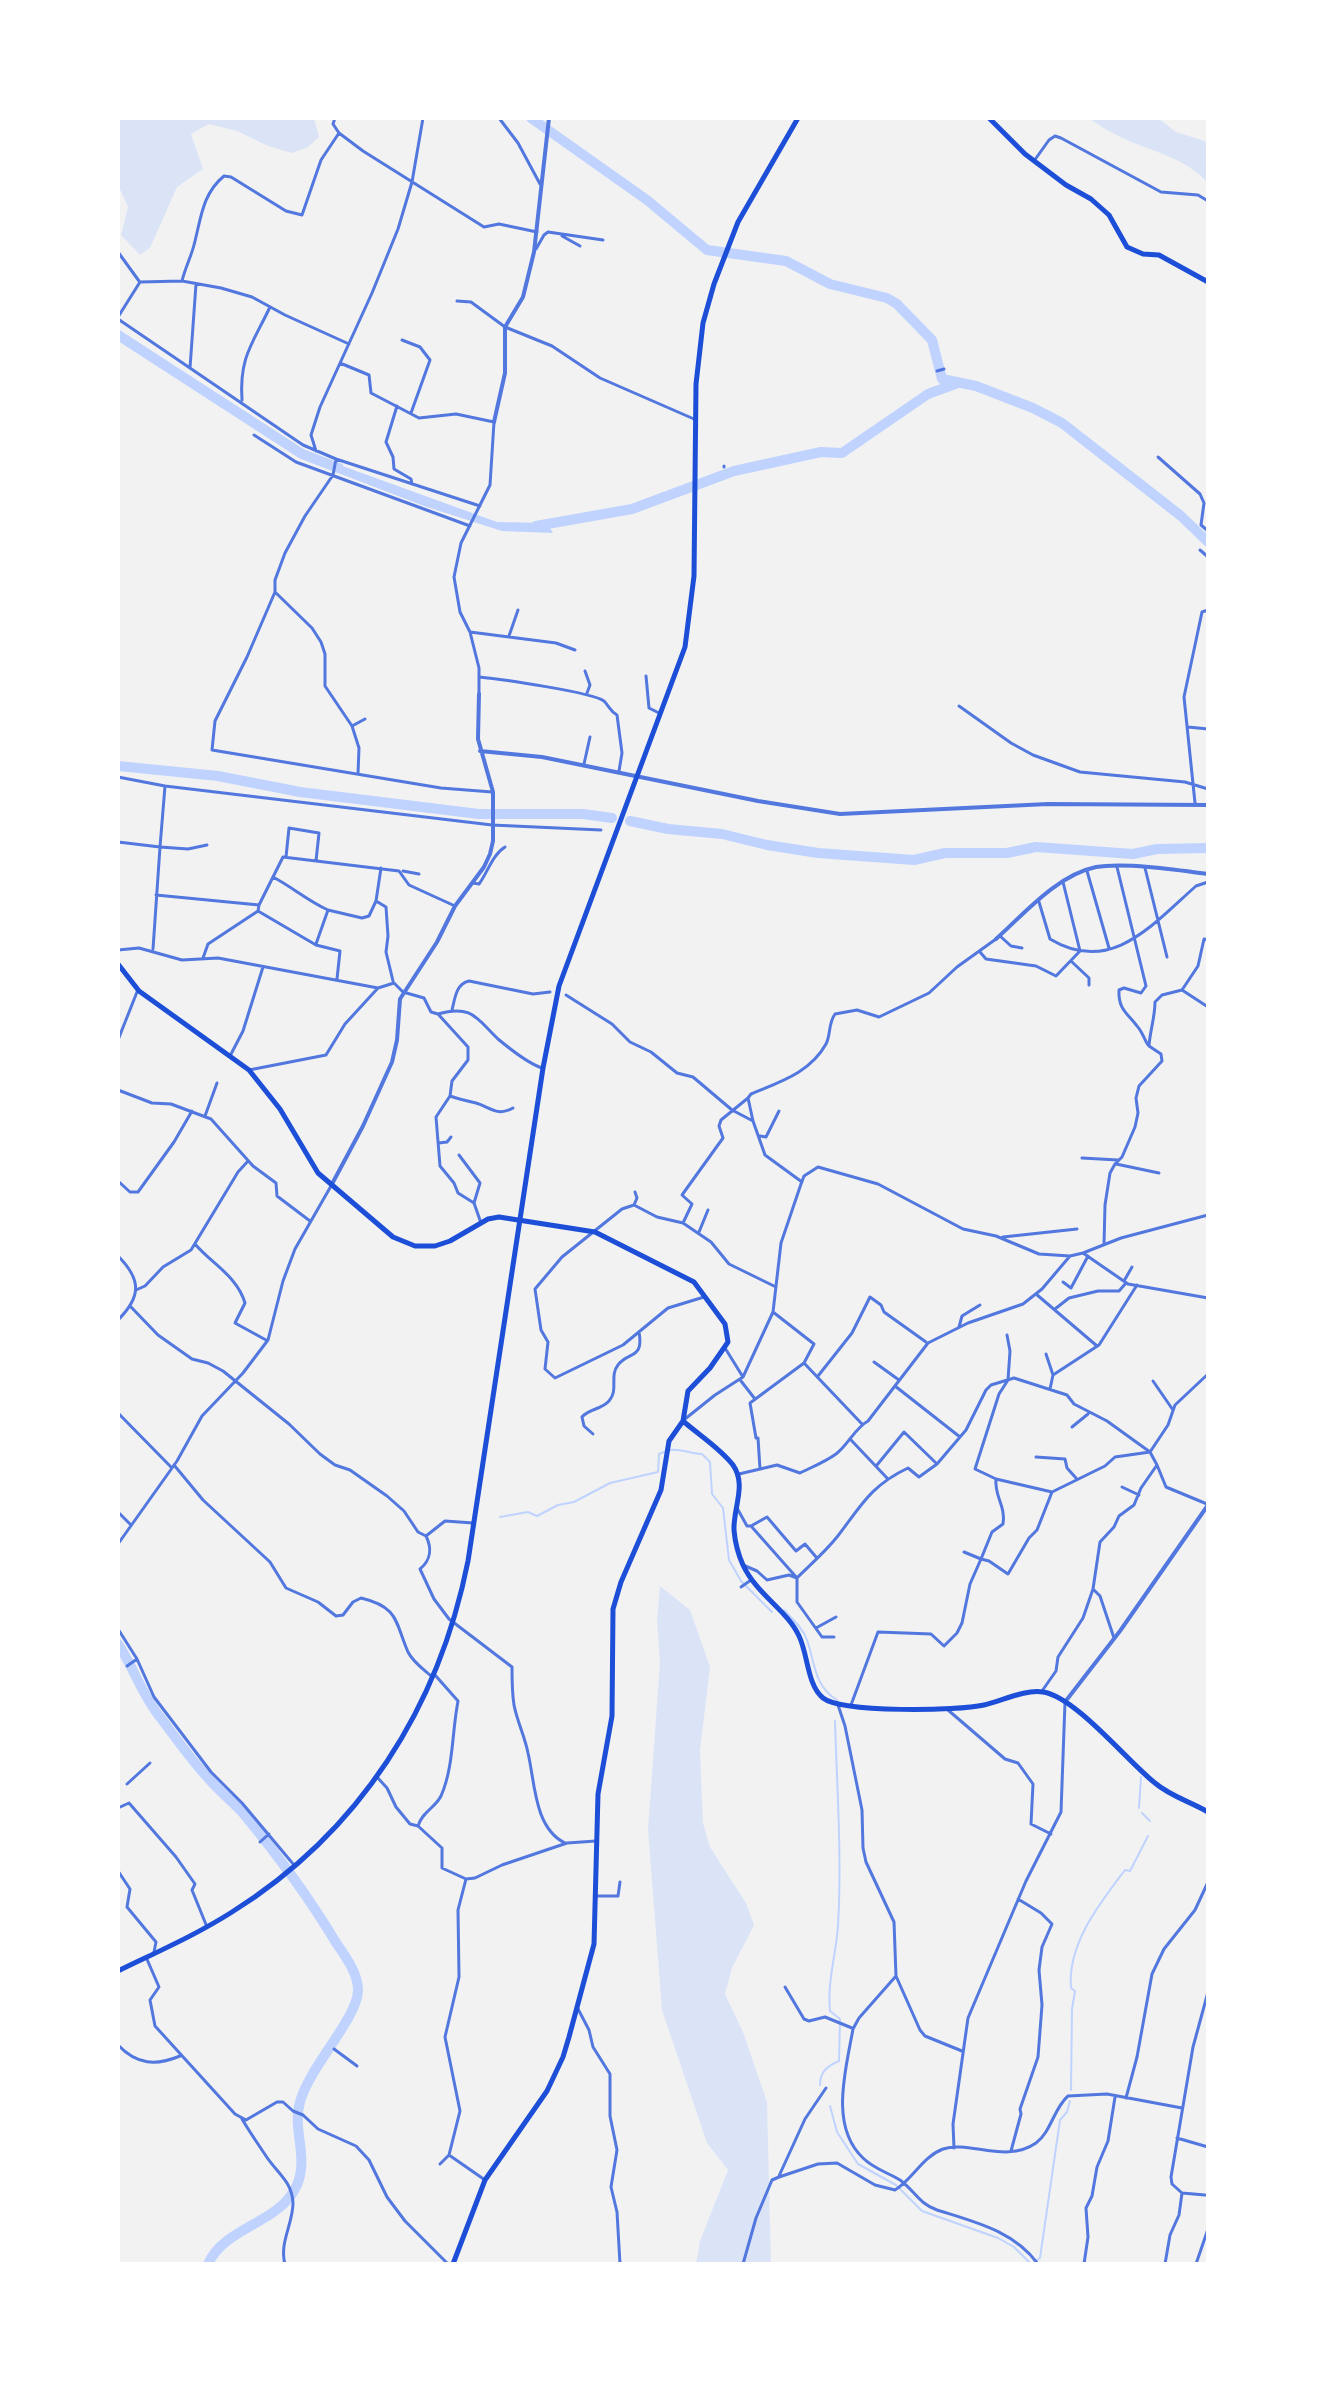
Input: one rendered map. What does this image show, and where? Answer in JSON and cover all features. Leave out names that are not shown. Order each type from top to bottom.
[{"type":"main road","points":[[118,1971],[235,1910],[283,1875],[331,1831],[377,1777],[409,1727],[434,1676],[454,1624],[474,1524],[543,1068],[559,986],[685,647],[694,576],[695,420],[698,354],[703,323],[733,234],[798,118]]},
{"type":"main road","points":[[989,118],[1034,161],[1109,215],[1127,247],[1143,254],[1159,255],[1208,282]]},
{"type":"main road","points":[[118,964],[138,990],[249,1070],[280,1109],[318,1173],[393,1237],[415,1246],[442,1244],[492,1217],[595,1232],[694,1282],[725,1324],[728,1342],[725,1348],[688,1391],[683,1421],[669,1441],[661,1490],[621,1582],[613,1609],[612,1716],[598,1794],[594,1944],[563,2057],[547,2091],[485,2180],[451,2264]]},
{"type":"main road","points":[[683,1421],[725,1457],[738,1475],[740,1485],[734,1529],[749,1582],[798,1632],[818,1692],[838,1705],[948,1710],[1042,1691],[1065,1702],[1100,1730],[1152,1782],[1208,1812]]},
{"type":"street","points":[[335,118],[333,124],[339,133],[363,151],[484,227],[499,224],[537,232]]},
{"type":"street","points":[[316,451],[311,435],[323,399],[393,244],[412,182],[423,118]]},
{"type":"street","points":[[499,118],[518,143],[540,184]]},
{"type":"street","points":[[118,1544],[173,1466],[202,1416],[268,1340],[283,1281],[310,1221],[363,1126],[392,1062],[397,1040],[398,1008],[403,992],[490,854],[493,792],[480,751],[477,724],[479,677],[470,632],[460,612],[454,577],[461,543],[490,485],[494,422],[505,373],[505,327],[523,297],[534,252],[549,121]]},
{"type":"street","points":[[182,281],[194,248],[204,204],[214,184],[224,176],[231,177],[286,211],[302,215],[321,160],[339,133]]},
{"type":"street","points":[[1034,161],[1055,136],[1161,192],[1198,195],[1208,201]]},
{"type":"street","points":[[534,252],[548,232],[603,240]]},
{"type":"street","points":[[557,233],[580,246]]},
{"type":"street","points":[[118,252],[140,282]]},
{"type":"street","points":[[140,282],[182,281],[252,297],[349,344]]},
{"type":"street","points":[[140,282],[118,318],[243,402],[283,433],[336,459],[480,507]]},
{"type":"street","points":[[190,369],[196,284]]},
{"type":"street","points":[[457,301],[471,302],[505,327],[552,346],[600,378],[695,420]]},
{"type":"street","points":[[243,402],[241,378],[251,338],[270,307]]},
{"type":"street","points":[[402,340],[420,347],[430,360],[411,413]]},
{"type":"street","points":[[340,363],[369,375],[371,393],[423,418],[456,414],[494,422]]},
{"type":"street","points":[[937,371],[944,369]]},
{"type":"street","points":[[397,406],[386,442],[393,457],[394,469],[411,479],[412,484]]},
{"type":"street","points":[[254,435],[296,462],[470,525]]},
{"type":"street","points":[[1158,457],[1200,494],[1204,503],[1201,525],[1208,531]]},
{"type":"street","points":[[336,459],[333,475],[285,553],[275,580],[275,592],[215,721],[212,750],[441,788],[493,792]]},
{"type":"street","points":[[1200,550],[1208,557]]},
{"type":"street","points":[[275,592],[317,634],[325,654],[325,686],[352,726],[359,748],[358,774]]},
{"type":"street","points":[[509,636],[518,610]]},
{"type":"street","points":[[1195,805],[1184,697],[1202,612],[1208,610]]},
{"type":"street","points":[[470,632],[556,643],[575,650]]},
{"type":"street","points":[[585,671],[590,685],[590,692],[586,694]]},
{"type":"street","points":[[646,676],[649,708],[662,714]]},
{"type":"street","points":[[479,677],[586,694],[605,702],[610,711],[617,715],[622,753],[618,773]]},
{"type":"street","points":[[959,706],[1011,743],[1033,755],[1080,772],[1193,784],[1208,789]]},
{"type":"street","points":[[352,726],[365,719]]},
{"type":"street","points":[[1187,727],[1208,729]]},
{"type":"street","points":[[584,765],[590,737]]},
{"type":"street","points":[[480,751],[516,753],[840,814],[1048,804],[1208,805]]},
{"type":"street","points":[[118,777],[165,786],[492,825],[601,830]]},
{"type":"street","points":[[152,951],[165,786]]},
{"type":"street","points":[[286,857],[289,828],[319,833],[316,861]]},
{"type":"street","points":[[118,842],[188,849],[207,845]]},
{"type":"street","points":[[471,883],[479,884],[497,854],[505,847]]},
{"type":"street","points":[[203,958],[208,944],[258,911],[283,857],[419,874]]},
{"type":"street","points":[[1104,1244],[1110,1173],[1126,1149],[1135,1127],[1137,1090],[1162,1061],[1161,1054],[1149,1046],[1137,1024],[1123,1012],[1118,996],[1119,990],[1124,988],[1136,993],[1145,991],[1136,940],[1117,867]]},
{"type":"street","points":[[683,1223],[692,1204],[682,1195],[723,1138],[719,1126],[751,1094],[797,1075],[825,1047],[830,1021],[835,1014],[857,1010],[879,1017],[929,993],[1063,882],[1087,870],[1117,867],[1208,874]]},
{"type":"street","points":[[273,877],[328,910],[362,918],[369,916],[376,901],[381,868]]},
{"type":"street","points":[[1145,868],[1167,957]]},
{"type":"street","points":[[1087,870],[1109,948]]},
{"type":"street","points":[[399,871],[418,891],[455,906]]},
{"type":"street","points":[[1196,886],[1200,873]]},
{"type":"street","points":[[1063,882],[1080,951]]},
{"type":"street","points":[[1039,901],[1050,939],[1069,951],[1090,953],[1136,940],[1196,886],[1208,882]]},
{"type":"street","points":[[156,895],[259,905]]},
{"type":"street","points":[[376,901],[382,902],[388,914],[386,952],[394,983],[403,992],[424,998],[431,1012],[438,1014],[468,1047],[468,1060],[452,1081],[450,1096],[436,1117],[440,1166],[458,1193],[474,1203]]},
{"type":"street","points":[[316,945],[328,910]]},
{"type":"street","points":[[258,911],[316,945],[340,951],[336,980]]},
{"type":"street","points":[[998,938],[1022,948]]},
{"type":"street","points":[[1149,1046],[1155,1002],[1162,995],[1182,990],[1198,966],[1204,939],[1208,940]]},
{"type":"street","points":[[118,950],[139,948],[182,960],[218,958],[378,988],[394,983]]},
{"type":"street","points":[[980,952],[986,959],[1036,966],[1056,976],[1080,951]]},
{"type":"street","points":[[1071,961],[1089,978],[1089,985]]},
{"type":"street","points":[[230,1056],[243,1031],[263,967]]},
{"type":"street","points":[[452,1010],[458,987],[469,981],[533,994],[550,992]]},
{"type":"street","points":[[249,1070],[326,1055],[345,1024],[378,988]]},
{"type":"street","points":[[118,1040],[138,990]]},
{"type":"street","points":[[1182,990],[1208,1007]]},
{"type":"street","points":[[566,995],[612,1024],[630,1042],[651,1052],[677,1073],[693,1077],[732,1110],[753,1121]]},
{"type":"street","points":[[438,1014],[452,1010],[480,1018],[498,1039],[535,1066],[543,1068]]},
{"type":"street","points":[[205,1116],[217,1083]]},
{"type":"street","points":[[118,1090],[152,1103],[171,1104],[192,1111],[219,1124],[248,1161],[276,1183],[277,1196],[310,1221]]},
{"type":"street","points":[[450,1096],[479,1104],[490,1111],[504,1113],[513,1108]]},
{"type":"street","points":[[748,1098],[765,1155],[802,1182]]},
{"type":"street","points":[[118,1181],[130,1192],[138,1192],[192,1111]]},
{"type":"street","points":[[760,1136],[766,1137],[779,1111]]},
{"type":"street","points":[[439,1143],[447,1142],[451,1137]]},
{"type":"street","points":[[459,1155],[480,1183],[474,1203],[481,1223]]},
{"type":"street","points":[[1082,1158],[1116,1162],[1159,1173]]},
{"type":"street","points":[[136,1290],[145,1286],[163,1267],[184,1256],[195,1244],[238,1172],[248,1161]]},
{"type":"street","points":[[683,1421],[715,1395],[742,1379],[773,1312],[781,1243],[802,1182],[812,1170],[824,1168],[878,1184],[963,1229],[999,1237],[1039,1254],[1070,1256],[1083,1253],[1104,1244],[1208,1215]]},
{"type":"street","points":[[634,1205],[637,1198],[635,1192]]},
{"type":"street","points":[[705,1297],[668,1308],[623,1345],[555,1378],[545,1369],[548,1342],[541,1330],[535,1289],[562,1257],[622,1209],[634,1205],[657,1217],[683,1223],[711,1242],[729,1264],[776,1287]]},
{"type":"street","points":[[698,1234],[708,1210]]},
{"type":"street","points":[[999,1237],[1077,1229]]},
{"type":"street","points":[[195,1244],[235,1282],[242,1294],[245,1303],[235,1323],[268,1340]]},
{"type":"street","points":[[1083,1253],[1125,1282],[1208,1298]]},
{"type":"street","points":[[118,1256],[133,1275],[136,1290],[131,1307],[118,1320]]},
{"type":"street","points":[[738,1475],[783,1466],[800,1473],[835,1454],[868,1421],[928,1343],[959,1327],[1023,1304],[1058,1272],[1070,1256]]},
{"type":"street","points":[[1063,1282],[1071,1288],[1088,1256]]},
{"type":"street","points":[[1055,1309],[1069,1298],[1098,1291],[1119,1291],[1132,1267]]},
{"type":"street","points":[[1053,1375],[1097,1346],[1137,1285]]},
{"type":"street","points":[[1036,1294],[1097,1346]]},
{"type":"street","points":[[818,1376],[852,1333],[870,1297],[881,1305],[884,1312],[928,1343]]},
{"type":"street","points":[[959,1327],[962,1316],[980,1305]]},
{"type":"street","points":[[131,1307],[158,1335],[192,1359],[216,1366],[289,1424],[320,1454],[335,1465],[350,1470],[396,1503],[418,1532],[426,1536],[430,1549],[420,1569],[434,1599],[454,1624],[510,1664],[514,1705],[529,1754],[537,1802],[551,1831],[565,1843]]},
{"type":"street","points":[[760,1469],[750,1403],[804,1363],[814,1344],[773,1312]]},
{"type":"street","points":[[593,1434],[584,1426],[582,1417],[592,1409],[604,1406],[612,1398],[615,1393],[615,1370],[620,1362],[636,1355],[640,1349],[639,1332]]},
{"type":"street","points":[[1007,1335],[1010,1351],[1008,1380],[999,1394],[975,1469],[996,1479],[1052,1492]]},
{"type":"street","points":[[725,1348],[755,1399]]},
{"type":"street","points":[[1046,1354],[1053,1375],[1050,1389]]},
{"type":"street","points":[[874,1362],[899,1380]]},
{"type":"street","points":[[804,1363],[862,1424]]},
{"type":"street","points":[[964,1552],[989,1561],[1008,1574],[1037,1530],[1052,1492],[1105,1466],[1115,1457],[1150,1452],[1168,1425],[1173,1410],[1208,1374]]},
{"type":"street","points":[[797,1578],[836,1538],[859,1504],[887,1478],[908,1468],[919,1477],[937,1464],[966,1430],[986,1390],[991,1385],[1014,1378],[1067,1395],[1074,1404],[1107,1421],[1150,1452],[1166,1487],[1208,1507],[1065,1702],[1063,1802],[968,2018],[953,2124],[954,2148]]},
{"type":"street","points":[[1153,1381],[1173,1410]]},
{"type":"street","points":[[895,1386],[960,1437]]},
{"type":"street","points":[[118,1413],[203,1500],[270,1562],[286,1588],[318,1602],[336,1616],[343,1615],[353,1602],[361,1598],[380,1605],[396,1619],[412,1659],[458,1701],[450,1766],[441,1795],[422,1815],[418,1826]]},
{"type":"street","points":[[1072,1427],[1089,1413]]},
{"type":"street","points":[[877,1465],[904,1432],[937,1464]]},
{"type":"street","points":[[851,1440],[887,1478]]},
{"type":"street","points":[[1036,1457],[1065,1459],[1067,1468],[1076,1479]]},
{"type":"street","points":[[1042,1691],[1056,1671],[1058,1657],[1083,1618],[1093,1589],[1100,1542],[1114,1527],[1119,1516],[1134,1505],[1157,1465]]},
{"type":"street","points":[[851,1705],[856,1684],[878,1632],[931,1634],[944,1646],[957,1633],[970,1584],[988,1538],[1003,1524],[1003,1507],[994,1490],[996,1479]]},
{"type":"street","points":[[1122,1487],[1139,1495]]},
{"type":"street","points":[[736,1507],[747,1526],[751,1526],[797,1578],[797,1602],[822,1637],[834,1637]]},
{"type":"street","points":[[118,1512],[131,1525]]},
{"type":"street","points":[[751,1526],[763,1516],[767,1517],[796,1551],[805,1544]]},
{"type":"street","points":[[426,1536],[445,1521],[474,1524]]},
{"type":"street","points":[[803,1536],[805,1544],[817,1558]]},
{"type":"street","points":[[743,1565],[767,1580],[789,1575],[797,1578]]},
{"type":"street","points":[[741,1587],[749,1582]]},
{"type":"street","points":[[1093,1589],[1100,1596],[1114,1638]]},
{"type":"street","points":[[816,1628],[836,1617]]},
{"type":"street","points":[[118,1629],[154,1697],[211,1772],[268,1835],[292,1867]]},
{"type":"street","points":[[127,1665],[135,1660]]},
{"type":"street","points":[[838,1705],[862,1810],[866,1862],[894,1922],[896,1976],[925,2036],[962,2051]]},
{"type":"street","points":[[948,1710],[1005,1759],[1018,1763],[1033,1784],[1031,1824],[1051,1834]]},
{"type":"street","points":[[127,1784],[150,1763]]},
{"type":"street","points":[[377,1777],[410,1824],[418,1826],[442,1848],[442,1868],[466,1879],[565,1843],[596,1841]]},
{"type":"street","points":[[118,1808],[129,1803],[176,1857],[195,1884],[192,1890],[207,1927]]},
{"type":"street","points":[[260,1842],[268,1835]]},
{"type":"street","points":[[118,1871],[130,1885],[127,1907],[156,1942],[153,1954]]},
{"type":"street","points":[[440,2164],[449,2155],[460,2111],[445,2037],[459,1977],[458,1910],[466,1879]]},
{"type":"street","points":[[595,1896],[618,1896],[620,1882]]},
{"type":"street","points":[[1126,2098],[1140,2043],[1152,1974],[1164,1949],[1195,1910],[1208,1882]]},
{"type":"street","points":[[1011,2151],[1020,2109],[1038,2057],[1042,2005],[1039,1970],[1042,1947],[1052,1924],[1018,1899]]},
{"type":"street","points":[[146,1957],[159,1987],[150,2000],[155,2026],[242,2119],[267,2158],[289,2182],[293,2220],[283,2249],[285,2264]]},
{"type":"street","points":[[896,1976],[853,2029],[843,2107],[846,2134],[856,2151],[869,2163],[903,2185],[917,2199],[1010,2237],[1027,2250],[1038,2264]]},
{"type":"street","points":[[785,1987],[804,2019],[809,2021],[825,2017],[853,2029]]},
{"type":"street","points":[[1205,2195],[1182,2193],[1172,2184],[1171,2177],[1193,2047],[1208,1992]]},
{"type":"street","points":[[577,2007],[589,2030],[593,2047],[610,2074],[610,2116],[617,2150],[611,2187],[617,2212],[620,2264]]},
{"type":"street","points":[[118,2045],[135,2060],[161,2063],[180,2056]]},
{"type":"street","points":[[334,2049],[357,2066]]},
{"type":"street","points":[[779,2177],[805,2119],[826,2088]]},
{"type":"street","points":[[1084,2264],[1088,2237],[1086,2208],[1108,2141],[1115,2095]]},
{"type":"street","points":[[743,2264],[756,2218],[772,2180],[779,2177],[828,2162],[837,2163],[875,2185],[896,2190],[941,2150],[954,2148],[1004,2153],[1035,2144],[1068,2096],[1115,2095],[1182,2108]]},
{"type":"street","points":[[242,2119],[246,2120],[277,2102],[283,2102],[318,2129],[356,2146],[369,2160],[387,2197],[405,2221],[451,2264]]},
{"type":"street","points":[[1177,2138],[1208,2147]]},
{"type":"street","points":[[449,2155],[485,2180]]},
{"type":"street","points":[[1165,2264],[1182,2193]]},
{"type":"street","points":[[1196,2264],[1208,2229]]},
{"type":"shaded area","points":[[118,118],[314,118],[319,137],[308,147],[292,153],[268,146],[237,131],[209,124],[191,134],[203,169],[177,187],[150,248],[140,255],[121,235],[128,207],[118,185]]},
{"type":"shaded area","points":[[1088,118],[1158,118],[1176,132],[1208,142],[1208,183],[1179,161],[1122,138]]},
{"type":"shaded area","points":[[660,1586],[690,1610],[710,1667],[700,1750],[703,1823],[710,1847],[746,1903],[754,1925],[732,1968],[725,1994],[743,2032],[767,2102],[771,2264],[696,2264],[700,2241],[728,2170],[707,2143],[662,2010],[648,1830],[660,1662],[657,1620]]},
{"type":"water","points":[[326,460],[497,522],[547,523],[553,533],[502,531],[424,506],[325,468]]},
{"type":"waterway","points":[[531,118],[647,200],[707,250],[786,261],[830,284],[887,298],[897,304],[932,340],[942,379],[976,386],[1062,423],[1181,516],[1208,542]]},
{"type":"waterway","points":[[118,335],[302,454],[339,468]]},
{"type":"waterway","points":[[536,526],[632,509],[734,471],[821,452],[842,453],[928,394],[958,383]]},
{"type":"waterway","points":[[118,766],[218,776],[300,792],[479,814],[583,814],[612,818]]},
{"type":"waterway","points":[[630,821],[668,829],[722,834],[818,853],[914,860],[945,853],[1007,853],[1036,847],[1133,854],[1157,849],[1208,848]]},
{"type":"waterway","points":[[670,1450],[702,1454],[710,1462],[712,1494],[723,1508],[729,1560],[741,1581],[772,1612]]},
{"type":"waterway","points":[[500,1517],[528,1512],[537,1516],[558,1505],[574,1502],[610,1483],[658,1472],[659,1454],[664,1452]]},
{"type":"waterway","points":[[784,1610],[805,1636],[824,1688],[837,1700]]},
{"type":"waterway","points":[[118,1644],[154,1709],[196,1764],[243,1813],[303,1891],[350,1964],[357,1983],[356,2001],[350,2014],[305,2088],[300,2102],[301,2164],[297,2185],[278,2208],[227,2241],[208,2264]]},
{"type":"waterway","points":[[820,2085],[825,2070],[839,2061],[840,2019],[830,2011],[829,2000],[839,1900],[835,1721]]},
{"type":"waterway","points":[[1139,1808],[1141,1777]]},
{"type":"waterway","points":[[1142,1813],[1150,1821]]},
{"type":"waterway","points":[[1071,2090],[1075,1991],[1071,1988],[1071,1972],[1074,1956],[1096,1910],[1125,1870],[1130,1871],[1148,1836]]},
{"type":"waterway","points":[[1037,2260],[1040,2258],[1060,2120],[1067,2112],[1070,2101]]},
{"type":"waterway","points":[[830,2106],[837,2132],[858,2164],[896,2185],[922,2211],[998,2238],[1014,2247],[1031,2264]]}]
